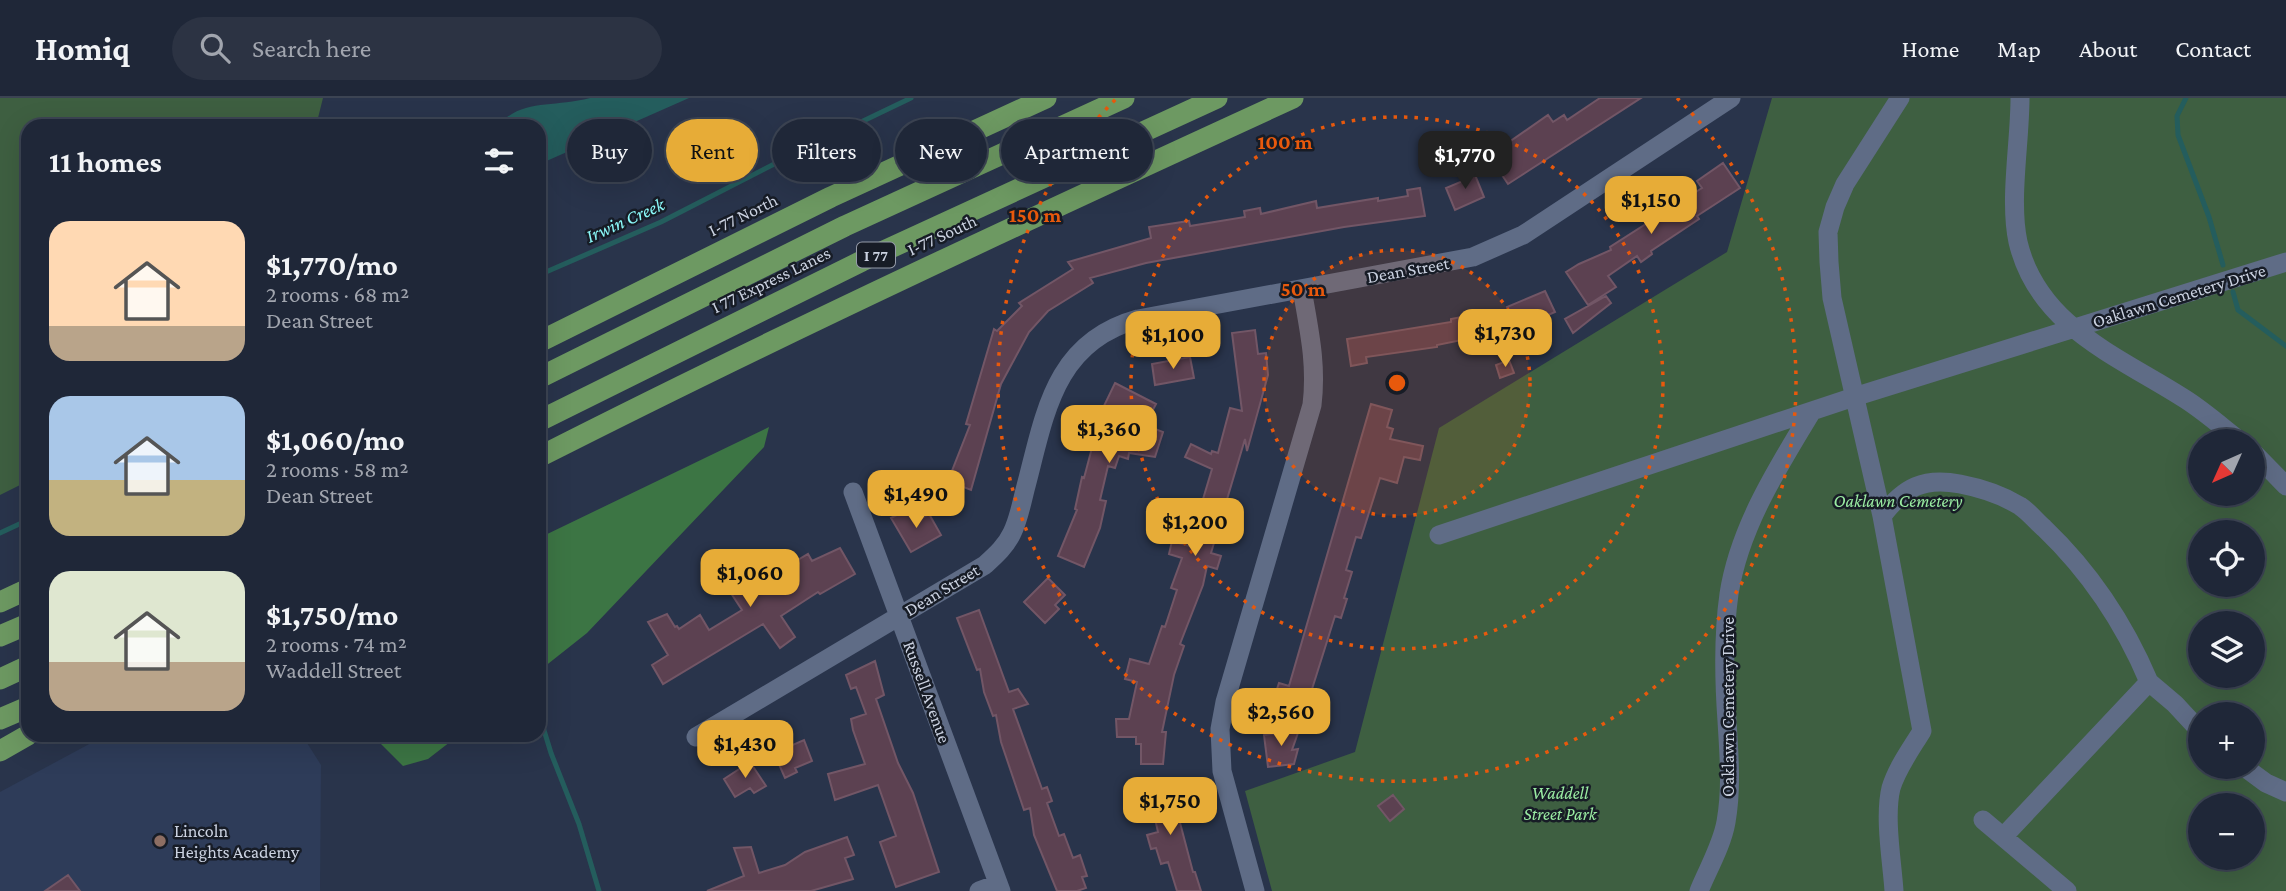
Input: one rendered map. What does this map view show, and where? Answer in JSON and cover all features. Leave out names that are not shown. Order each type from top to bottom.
[{"type":"highway","name":"I-77 North","points":[[546,339],[831,197],[1046,98]]},
{"type":"highway","name":"I 77 Express Lanes","points":[[546,375],[845,226],[1124,98]]},
{"type":"highway","name":"I 77 Express Lanes","points":[[546,418],[862,261],[1217,98]]},
{"type":"highway","name":"I-77 South","points":[[546,453],[972,246],[1293,98]]},
{"type":"highway","points":[[0,602],[21,592]]},
{"type":"highway","points":[[0,636],[21,627]]},
{"type":"highway","points":[[0,679],[21,669]]},
{"type":"highway","points":[[0,719],[21,710]]},
{"type":"highway","points":[[0,751],[21,739]]},
{"type":"street","name":"Dean Street","points":[[696,737],[985,565],[1000,551],[1016,525],[1054,389],[1076,355],[1094,339],[1126,322],[1138,319],[1456,261],[1507,244],[1731,98]]},
{"type":"street","points":[[1894,891],[1889,815],[1891,789],[1898,771],[1922,731],[1882,516],[1832,298],[1828,232],[1844,184],[1900,98]]},
{"type":"street","name":"Oaklawn Cemetery Drive","points":[[2020,98],[2015,208],[2019,243],[2033,280],[2056,313],[2072,329],[2187,400],[2224,429]]},
{"type":"street","name":"Oaklawn Cemetery Drive","points":[[1439,535],[1854,397],[2286,262]]},
{"type":"street","points":[[1255,891],[1222,771],[1220,729],[1225,702],[1312,405],[1315,378],[1313,350],[1302,289]]},
{"type":"street","name":"Oaklawn Cemetery Drive","points":[[1699,891],[1726,824],[1731,779],[1725,674],[1729,591],[1741,547],[1759,504],[1812,411]]},
{"type":"street","points":[[2265,464],[2286,486]]},
{"type":"street","points":[[1882,516],[1896,498],[1917,485],[1944,481],[1983,488],[2021,507],[2053,537],[2094,583],[2137,653],[2149,682],[2188,718]]},
{"type":"street","name":"Russell Avenue","points":[[853,492],[1000,887]]},
{"type":"street","points":[[2003,837],[2149,682]]},
{"type":"street","points":[[2261,779],[2286,792]]},
{"type":"street","points":[[1983,820],[2067,891]]},
{"type":"street","points":[[979,891],[1000,887]]},
{"type":"shaded area","points":[[590,98],[689,98],[642,119],[567,119],[567,152],[546,161],[546,119],[505,119],[517,111]]},
{"type":"shaded area","name":"Lincoln Heights Academy","points":[[93,742],[306,742],[321,765],[320,891],[0,891],[0,792]]},
{"type":"green space","points":[[0,98],[323,98],[318,119],[21,119],[21,484],[0,495]]},
{"type":"green space","name":"Oaklawn Cemetery","points":[[1772,98],[2286,98],[2286,891],[1272,891],[1245,791],[1355,752],[1439,428],[1727,252]]},
{"type":"green space","points":[[769,427],[764,447],[587,633],[546,665],[546,535]]},
{"type":"green space","points":[[379,742],[450,742],[428,759],[403,766]]},
{"type":"building","points":[[1600,98],[1641,98],[1508,184],[1489,156],[1548,115],[1553,122],[1564,115],[1567,120]]},
{"type":"building","points":[[1723,163],[1740,188],[1697,216],[1699,219],[1651,251],[1652,254],[1641,262],[1637,256],[1608,276],[1616,287],[1588,305],[1566,272],[1611,250],[1610,247],[1702,188],[1697,181]]},
{"type":"building","points":[[1473,170],[1484,197],[1455,210],[1446,188],[1463,181],[1461,175]]},
{"type":"building","points":[[1420,188],[1425,216],[1344,227],[1146,263],[1090,278],[1093,283],[1048,311],[1029,332],[1001,384],[971,490],[948,481],[970,425],[966,424],[994,329],[997,331],[1022,306],[1019,303],[1073,269],[1068,262],[1151,238],[1149,227],[1189,221],[1190,226],[1245,217],[1244,211],[1260,208],[1261,214],[1316,201],[1317,208],[1378,198],[1378,201],[1408,196],[1407,190]]},
{"type":"building","points":[[1545,291],[1555,312],[1517,329],[1507,307]]},
{"type":"building","points":[[1606,296],[1611,303],[1573,333],[1565,319]]},
{"type":"building","points":[[1487,312],[1491,334],[1437,347],[1366,357],[1367,363],[1351,366],[1347,339],[1451,322],[1451,319]]},
{"type":"building","points":[[1255,330],[1258,354],[1266,353],[1268,375],[1247,451],[1245,439],[1211,553],[1221,556],[1217,569],[1207,566],[1203,585],[1180,644],[1184,646],[1174,675],[1162,732],[1166,732],[1163,764],[1141,764],[1141,744],[1136,744],[1136,737],[1117,737],[1116,719],[1129,719],[1137,682],[1125,679],[1130,659],[1149,664],[1162,626],[1165,627],[1177,590],[1171,588],[1182,558],[1169,554],[1172,541],[1189,546],[1212,469],[1185,457],[1191,444],[1211,454],[1212,451],[1218,453],[1230,408],[1242,411],[1232,333]]},
{"type":"building","points":[[1190,357],[1194,378],[1155,385],[1152,364]]},
{"type":"building","points":[[1509,360],[1514,373],[1500,378],[1496,365]]},
{"type":"building","points":[[1115,383],[1156,404],[1145,425],[1163,432],[1155,457],[1129,453],[1128,459],[1119,456],[1115,468],[1108,466],[1100,500],[1106,501],[1100,528],[1084,567],[1058,556],[1077,510],[1075,509],[1082,477],[1084,478],[1102,410]]},
{"type":"building","points":[[1371,404],[1392,410],[1387,427],[1393,429],[1390,439],[1423,446],[1420,460],[1404,457],[1397,483],[1380,478],[1361,538],[1356,537],[1346,570],[1352,572],[1341,618],[1335,616],[1301,724],[1269,713],[1279,683],[1289,686]]},
{"type":"building","points":[[906,510],[914,523],[929,514],[941,535],[911,552],[891,518]]},
{"type":"building","points":[[840,548],[855,574],[820,594],[818,592],[781,616],[795,637],[780,648],[763,624],[663,684],[652,665],[668,655],[648,622],[667,614],[679,629],[700,615],[709,630],[742,610],[725,584],[776,551],[786,567],[808,554],[812,561]]},
{"type":"building","points":[[1048,578],[1065,595],[1055,605],[1059,609],[1045,623],[1024,602]]},
{"type":"building","points":[[979,610],[1009,692],[1018,689],[1028,704],[1013,709],[1042,789],[1047,787],[1052,801],[1047,803],[1059,836],[1064,834],[1073,858],[1080,855],[1087,876],[1082,877],[1086,888],[1057,891],[1034,835],[1030,808],[1024,810],[1001,742],[996,715],[993,716],[984,692],[980,669],[977,670],[957,618]]},
{"type":"building","points":[[875,661],[884,695],[876,699],[898,763],[913,793],[939,872],[896,887],[880,842],[896,836],[878,785],[835,800],[828,774],[865,764],[851,719],[866,714],[856,687],[851,689],[846,675]]},
{"type":"building","points":[[1299,730],[1292,750],[1298,749],[1294,764],[1268,767],[1264,735]]},
{"type":"building","points":[[804,740],[812,761],[795,768],[797,772],[785,778],[774,753]]},
{"type":"building","points":[[750,762],[766,786],[754,793],[750,788],[735,797],[724,779]]},
{"type":"building","points":[[1169,781],[1193,872],[1201,891],[1177,891],[1168,862],[1161,864],[1156,848],[1151,849],[1147,835],[1158,832],[1151,801],[1145,803],[1141,788]]},
{"type":"building","points":[[1393,795],[1404,809],[1390,821],[1378,806]]},
{"type":"building","points":[[847,837],[854,855],[845,858],[853,879],[811,891],[707,891],[744,876],[734,848],[751,847],[759,873],[785,865],[805,852]]},
{"type":"building","points":[[68,875],[80,891],[45,891]]},
{"type":"waterway","name":"Irwin Creek","points":[[546,272],[661,222],[911,98]]},
{"type":"waterway","points":[[2186,98],[2177,116],[2178,135],[2209,217],[2223,265]]},
{"type":"waterway","points":[[2233,292],[2238,310],[2286,346]]},
{"type":"waterway","name":"Irwin Creek","points":[[0,533],[21,523]]},
{"type":"waterway","points":[[546,737],[579,824],[599,891]]},
{"type":"place","name":"Lincoln Heights Academy","points":[[160,841]]},
{"type":"park label","name":"Waddell Street Park","points":[[1560,803]]}]
